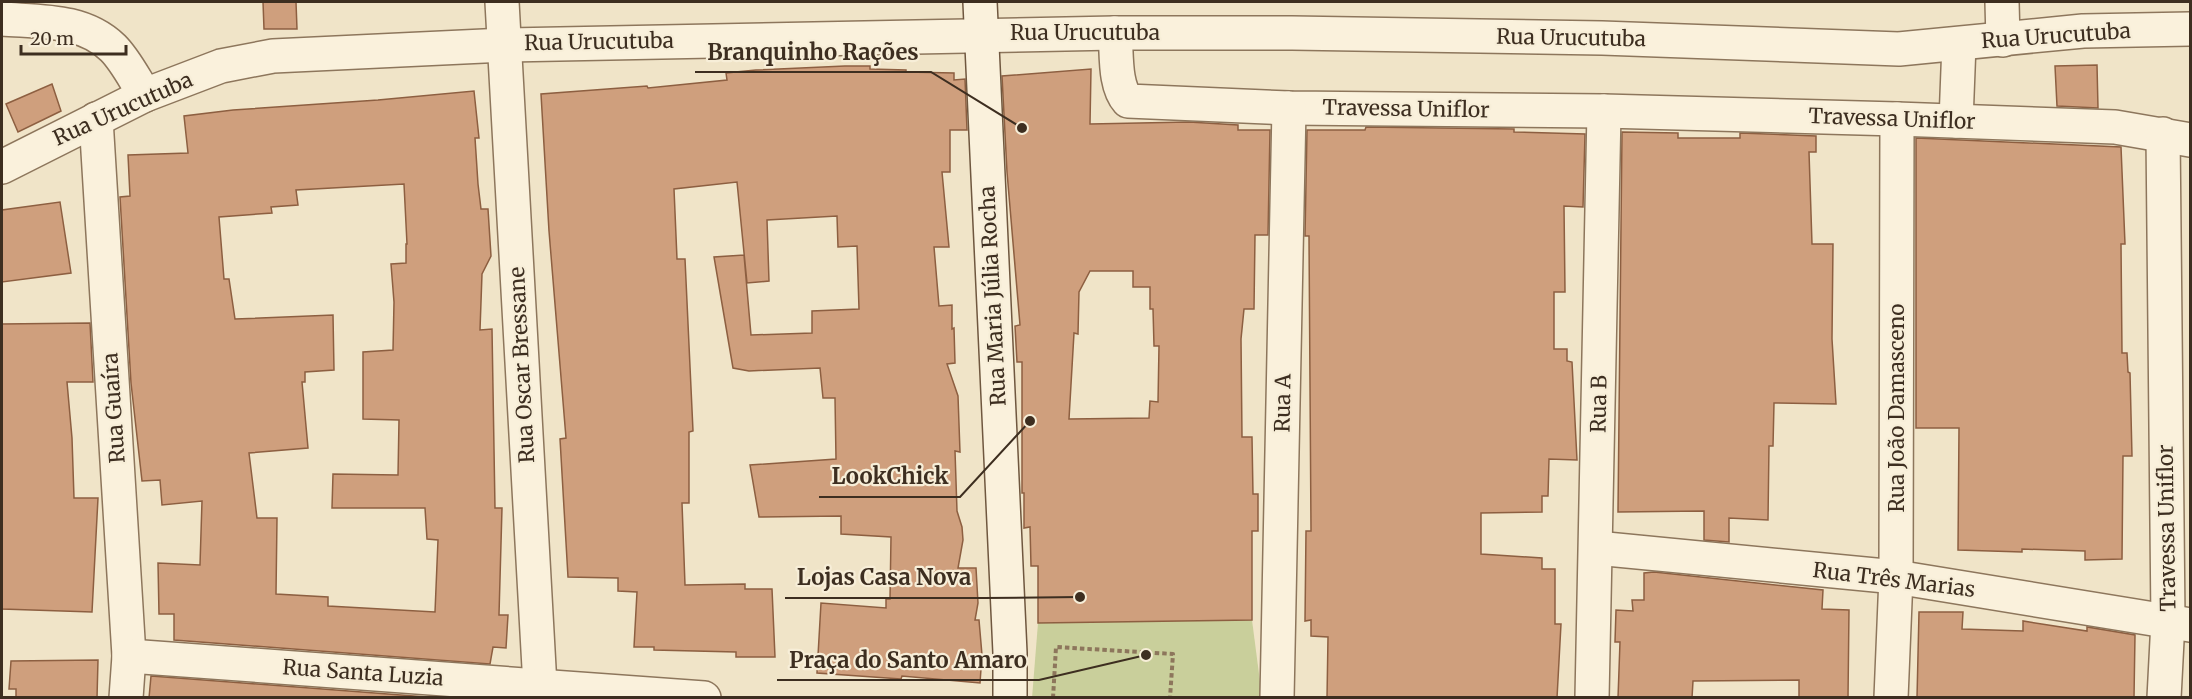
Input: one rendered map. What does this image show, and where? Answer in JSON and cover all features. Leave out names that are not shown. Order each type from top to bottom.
[{"type":"street","name":"Rua Oscar Bressane","points":[[502,2],[540,686]]},
{"type":"street","name":"Rua Maria Júlia Rocha","points":[[980,2],[1010,653],[1010,698]]},
{"type":"street","points":[[2002,2],[2003,40]]},
{"type":"street","points":[[2,19],[73,25],[94,33],[114,49],[145,94]]},
{"type":"street","name":"Rua Urucutuba","points":[[2,167],[145,94],[220,66],[273,56],[505,45],[1115,33],[1292,33],[1602,38],[1899,49],[2083,31],[2190,29]]},
{"type":"street","name":"Travessa Uniflor","points":[[1115,33],[1120,84],[1122,94],[1128,101],[1289,108],[1604,111],[1956,121],[2115,128],[2177,137],[2179,623],[2164,698]]},
{"type":"street","points":[[1956,121],[1959,44]]},
{"type":"street","name":"Rua A","points":[[1277,698],[1289,108]]},
{"type":"street","name":"Rua B","points":[[1592,698],[1604,111]]},
{"type":"street","name":"Rua Guaíra","points":[[96,118],[129,656],[126,698]]},
{"type":"street","name":"Rua João Damasceno","points":[[1891,698],[1896,577],[1897,119]]},
{"type":"street","name":"Rua Três Marias","points":[[1596,548],[1896,577],[2179,623]]},
{"type":"street","name":"Rua Santa Luzia","points":[[129,656],[704,698]]},
{"type":"path","points":[[1053,698],[1056,647],[1173,654],[1170,698]]},
{"type":"green space","points":[[1252,620],[1262,697],[1032,698],[1038,623]]},
{"type":"building","points":[[263,2],[296,2],[297,29],[264,29]]},
{"type":"building","points":[[2097,65],[2098,108],[2057,106],[2055,66]]},
{"type":"building","points":[[870,66],[870,69],[906,70],[906,72],[954,73],[954,80],[965,79],[967,130],[950,130],[950,172],[942,172],[949,247],[934,247],[939,306],[952,305],[955,363],[947,364],[958,396],[960,452],[955,451],[957,511],[963,540],[958,568],[976,568],[978,603],[975,620],[979,620],[982,655],[980,683],[902,676],[901,679],[817,673],[821,603],[886,608],[886,599],[890,599],[891,537],[841,534],[841,516],[759,517],[750,465],[836,459],[835,398],[823,398],[820,368],[749,371],[733,368],[714,257],[744,255],[751,335],[812,333],[812,311],[859,309],[857,246],[838,247],[837,216],[767,220],[769,281],[747,283],[737,182],[674,189],[677,259],[685,259],[693,431],[689,432],[689,503],[682,503],[685,585],[745,584],[745,589],[772,589],[775,657],[736,657],[736,652],[654,650],[654,647],[634,647],[637,592],[618,591],[618,578],[568,577],[560,439],[566,438],[549,231],[541,94],[647,86],[648,88],[727,80],[726,73],[756,70]]},
{"type":"building","points":[[1091,69],[1090,124],[1189,122],[1238,125],[1238,130],[1270,130],[1268,235],[1255,235],[1254,309],[1244,309],[1241,339],[1242,437],[1252,437],[1253,494],[1258,494],[1258,531],[1252,531],[1252,620],[1038,623],[1038,566],[1031,566],[1030,527],[1024,528],[1022,362],[1017,362],[1015,326],[1020,325],[1007,172],[1002,76]],"holes":[[[1090,271],[1133,271],[1133,287],[1150,287],[1154,346],[1159,346],[1158,402],[1150,401],[1149,418],[1069,419],[1074,333],[1078,334],[1079,292]]]},
{"type":"building","points":[[52,84],[61,111],[18,132],[6,104]]},
{"type":"building","points":[[474,91],[479,138],[475,138],[478,184],[481,209],[488,209],[491,256],[482,274],[480,330],[492,329],[495,508],[502,508],[499,615],[508,615],[506,648],[493,647],[490,664],[174,640],[174,614],[159,614],[158,563],[200,565],[202,501],[162,505],[160,480],[142,481],[131,383],[120,197],[130,196],[128,155],[188,153],[184,116],[233,110]],"holes":[[[404,184],[406,263],[391,264],[394,302],[393,350],[363,352],[363,419],[399,420],[398,475],[333,474],[332,508],[425,508],[427,539],[438,540],[435,612],[328,606],[328,597],[276,594],[277,518],[257,518],[249,453],[308,448],[302,382],[305,382],[305,372],[334,370],[333,315],[235,319],[229,279],[224,279],[219,217],[272,213],[271,207],[298,205],[296,190]]]},
{"type":"building","points":[[1366,127],[1514,129],[1514,132],[1585,134],[1583,207],[1564,206],[1565,292],[1554,292],[1554,349],[1567,349],[1567,361],[1572,362],[1577,460],[1549,459],[1548,496],[1542,496],[1542,512],[1481,513],[1481,554],[1542,558],[1542,569],[1555,569],[1555,624],[1561,624],[1557,698],[1327,698],[1328,637],[1311,636],[1311,620],[1305,621],[1306,531],[1311,531],[1309,236],[1305,236],[1307,130],[1365,130]]},
{"type":"building","points":[[1622,132],[1678,133],[1678,138],[1740,138],[1740,133],[1816,136],[1816,152],[1809,152],[1812,244],[1833,244],[1832,339],[1836,404],[1774,403],[1773,446],[1769,446],[1768,520],[1729,518],[1729,542],[1704,540],[1704,511],[1618,512]]},
{"type":"building","points":[[1916,138],[2121,147],[2125,244],[2121,244],[2122,353],[2127,353],[2128,372],[2130,373],[2132,456],[2123,456],[2122,559],[2085,560],[2085,551],[1958,550],[1959,428],[1916,428]]},
{"type":"building","points":[[60,202],[71,273],[2,282],[2,210]]},
{"type":"building","points":[[90,323],[93,382],[67,382],[74,498],[98,498],[92,612],[2,609],[2,324]]},
{"type":"building","points":[[1654,572],[1823,590],[1822,609],[1849,610],[1848,698],[1799,698],[1799,680],[1693,681],[1692,698],[1618,698],[1620,642],[1615,642],[1616,610],[1633,611],[1632,600],[1644,600],[1644,573]]},
{"type":"building","points":[[1919,612],[1963,612],[1962,629],[2023,631],[2023,621],[2087,631],[2087,627],[2135,635],[2134,698],[1917,698]]},
{"type":"building","points":[[98,660],[97,698],[16,698],[16,689],[9,689],[11,661]]},
{"type":"building","points":[[151,676],[440,698],[149,698]]},
{"type":"place","name":"Branquinho Rações","points":[[1022,128]]},
{"type":"place","name":"LookChick","points":[[1030,421]]},
{"type":"place","name":"Lojas Casa Nova","points":[[1080,597]]},
{"type":"place","name":"Praça do Santo Amaro","points":[[1146,655]]}]
